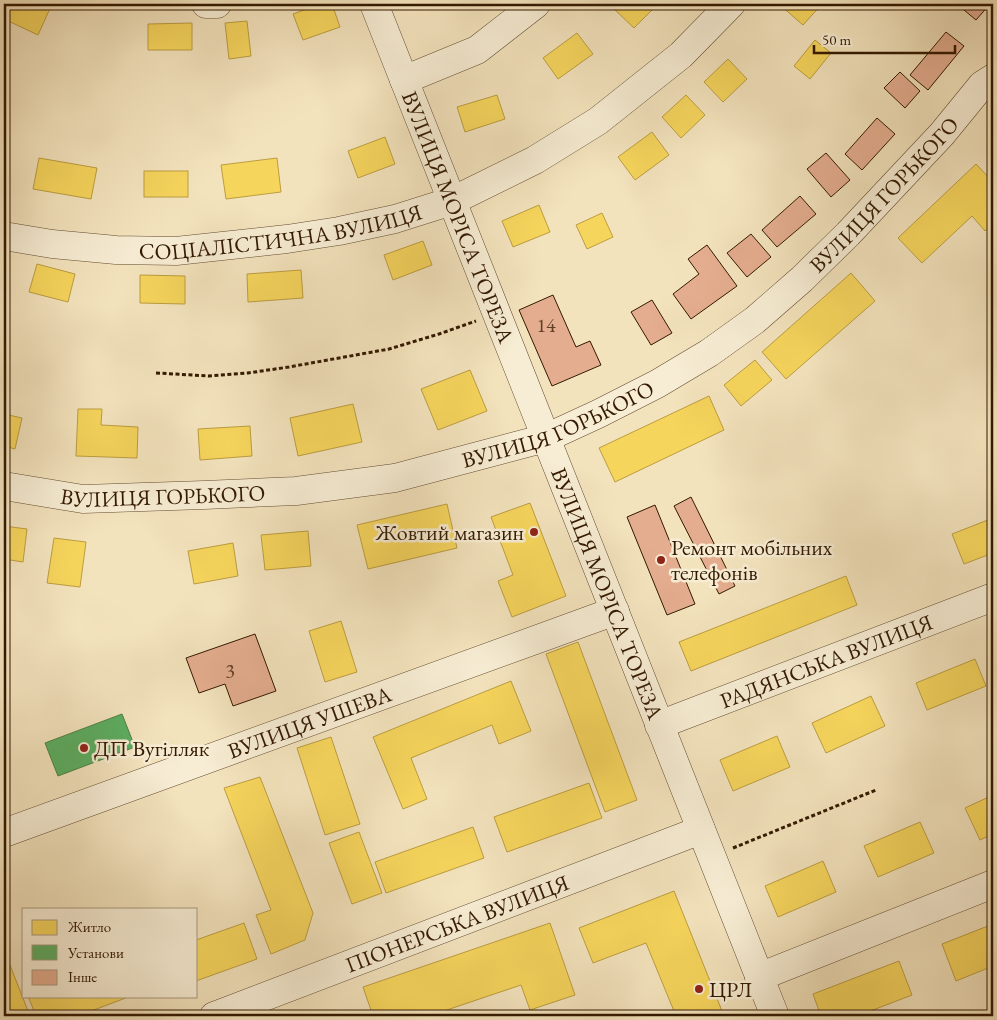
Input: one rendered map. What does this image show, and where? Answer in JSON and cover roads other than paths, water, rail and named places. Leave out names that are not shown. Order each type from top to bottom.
[{"type":"street","points":[[206,4],[217,4]]},
{"type":"street","name":"ВУЛИЦЯ МОРІСА ТОРЕЗА","points":[[374,4],[775,1016]]},
{"type":"street","points":[[404,80],[477,50],[536,4]]},
{"type":"street","name":"СОЦІАЛІСТИЧНА ВУЛИЦЯ","points":[[4,236],[52,244],[116,250],[176,251],[287,240],[339,231],[395,219],[452,201],[535,160],[598,121],[681,55],[731,4]]},
{"type":"street","name":"ВУЛИЦЯ ГОРЬКОГО","points":[[4,486],[83,499],[204,496],[296,491],[395,478],[546,438],[657,384],[709,353],[755,320],[802,279],[894,186],[942,134],[989,75]]},
{"type":"street","name":"РАДЯНСЬКА ВУЛИЦЯ","points":[[659,725],[993,597]]},
{"type":"street","name":"ВУЛИЦЯ УШЕВА","points":[[4,833],[615,611]]},
{"type":"street","name":"ПІОНЕРСЬКА ВУЛИЦЯ","points":[[214,1016],[701,830]]},
{"type":"street","points":[[759,977],[993,884]]},
{"type":"place","name":"Жовтий магазин","points":[[534,532]]},
{"type":"place","name":"Ремонт мобільних телефонів","points":[[661,560]]},
{"type":"place","name":"ДП Вугілляк","points":[[84,748]]},
{"type":"place","name":"ЦРЛ","points":[[699,989]]}]
